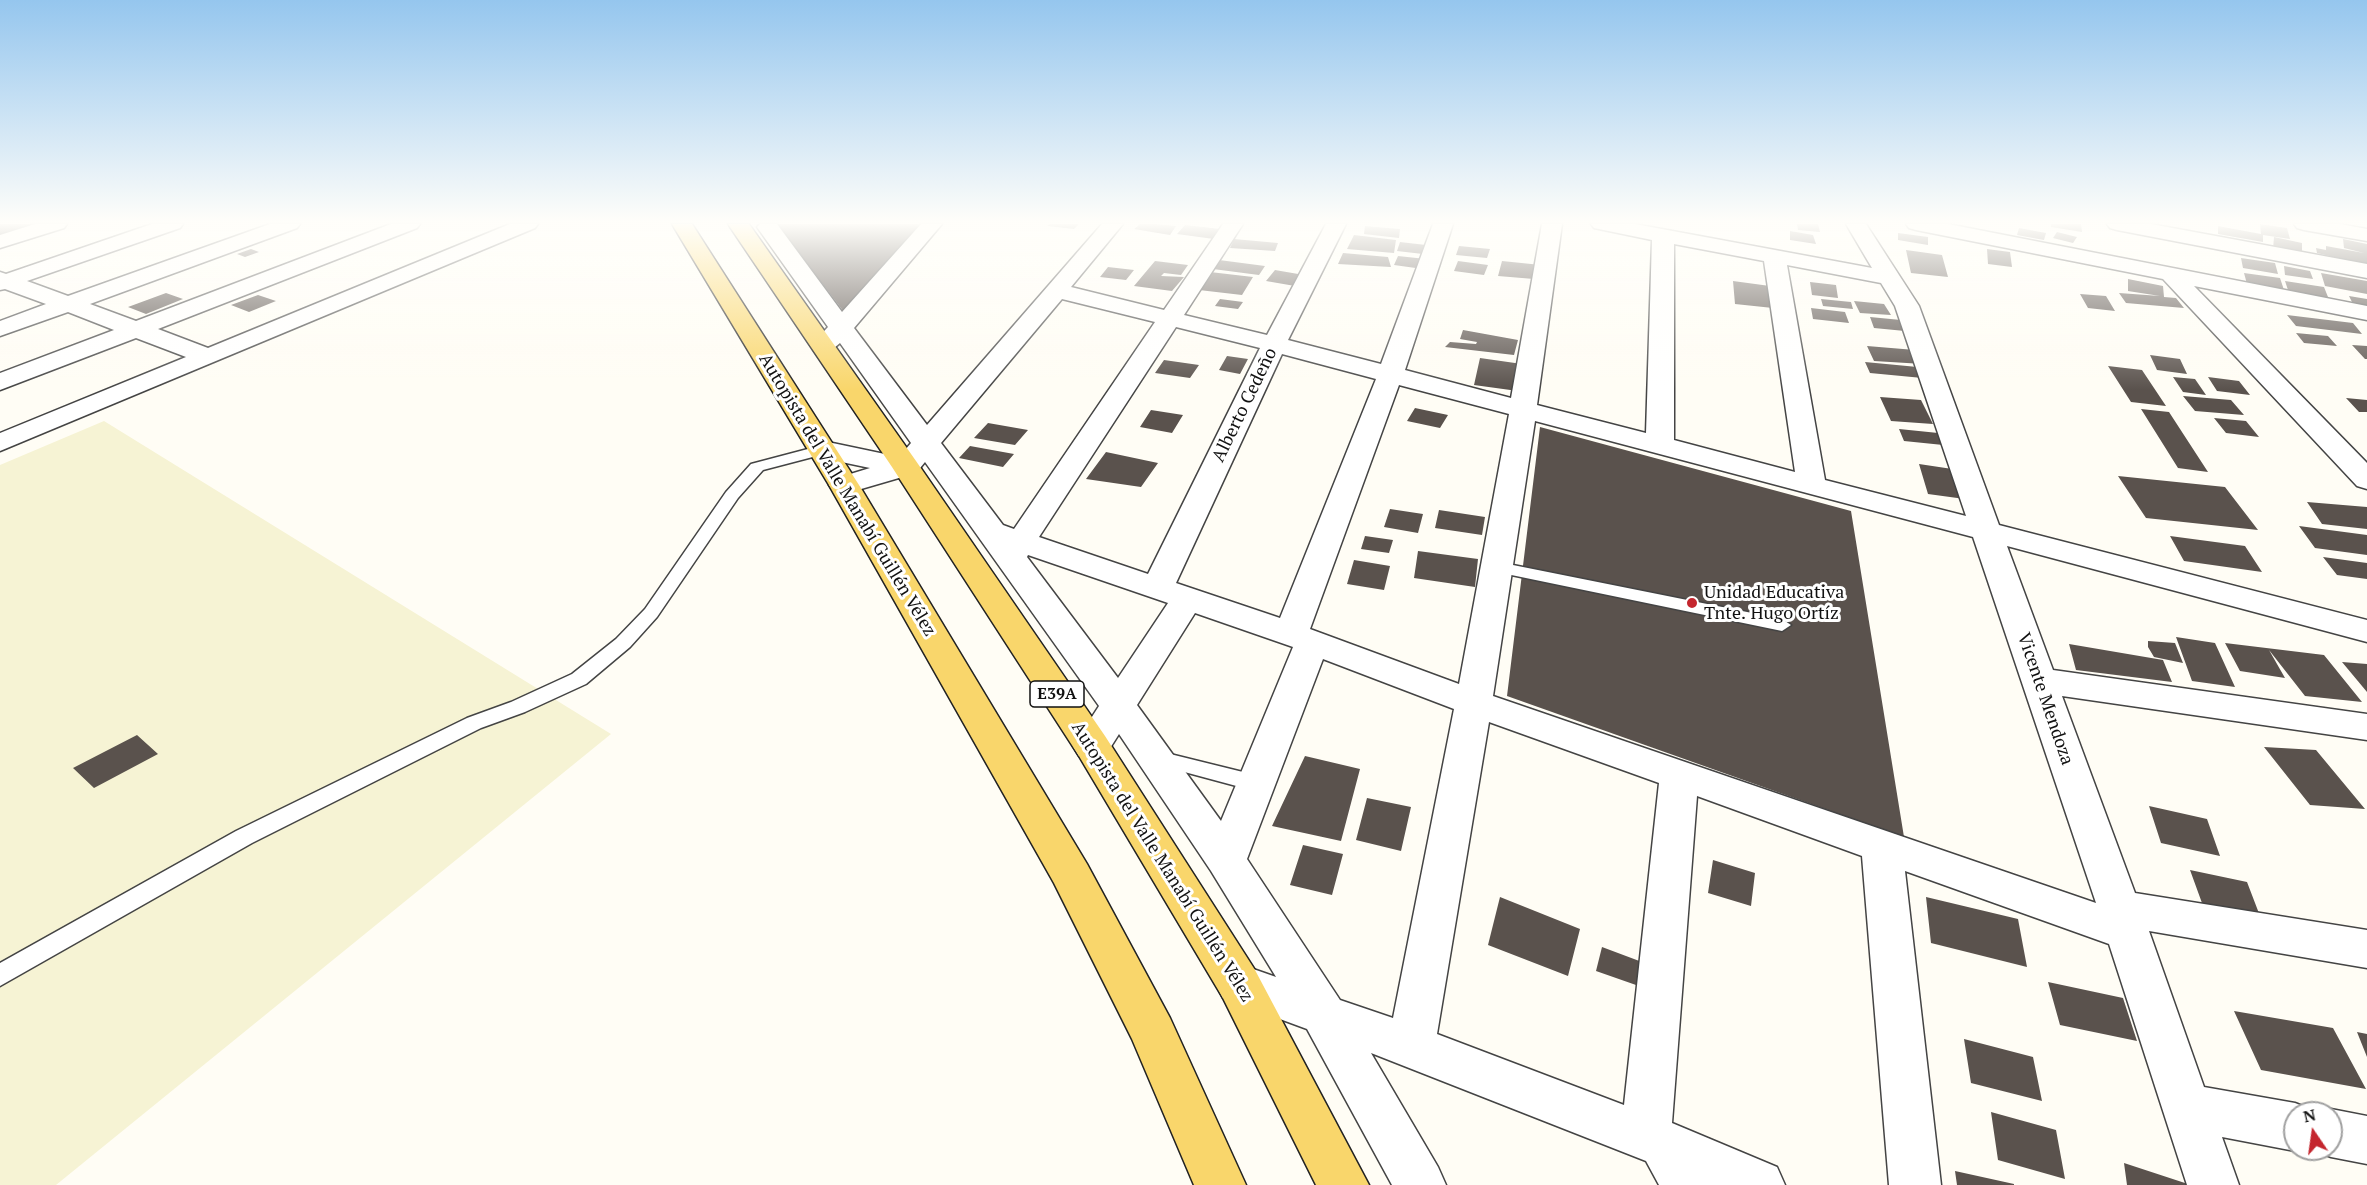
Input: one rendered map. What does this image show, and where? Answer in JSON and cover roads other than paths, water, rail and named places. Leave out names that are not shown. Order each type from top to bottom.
[{"type":"main road","name":"Autopista del Valle Manabí Guillén Vélez","points":[[717,279],[844,485],[1072,876],[1153,1033],[1220,1185]]},
{"type":"main road","name":"Autopista del Valle Manabí Guillén Vélez","points":[[791,279],[916,456],[1239,984],[1342,1185]]},
{"type":"street","points":[[0,328],[137,279]]},
{"type":"street","points":[[0,382],[268,279]]},
{"type":"street","points":[[0,443],[394,279]]},
{"type":"street","points":[[832,337],[883,279]]},
{"type":"street","points":[[844,485],[916,456],[1068,279]]},
{"type":"street","points":[[1008,544],[1195,279]]},
{"type":"street","name":"Alberto Cedeño","points":[[1092,746],[1117,704],[1172,594],[1274,344],[1307,279]]},
{"type":"street","points":[[1226,860],[1255,783],[1301,638],[1424,279]]},
{"type":"street","points":[[1411,1046],[1498,567],[1543,279]]},
{"type":"street","points":[[1660,447],[1662,279]]},
{"type":"street","points":[[1778,279],[1812,487]]},
{"type":"street","name":"Vicente Mendoza","points":[[1892,279],[1907,306],[2123,920],[2213,1185]]},
{"type":"street","points":[[2184,279],[2367,480]]},
{"type":"street","points":[[2201,279],[2367,313]]},
{"type":"street","points":[[2,281],[207,356]]},
{"type":"street","points":[[1058,291],[1274,344],[2367,631]]},
{"type":"street","points":[[823,450],[916,456],[1008,544],[1226,860],[1323,1013],[1420,1185]]},
{"type":"street","points":[[1008,544],[1172,594],[1301,638],[1474,703],[1882,848],[2123,920],[2367,949]]},
{"type":"street","points":[[2038,680],[2367,727]]},
{"type":"street","points":[[1666,1156],[1679,776]]},
{"type":"street","points":[[1882,848],[1916,1185]]},
{"type":"street","points":[[1239,984],[1411,1046],[1666,1156],[1759,1185]]},
{"type":"street","points":[[2186,1107],[2283,1125]]},
{"type":"street","points":[[2343,1136],[2367,1140]]},
{"type":"lane","points":[[0,975],[244,837],[474,723],[518,707],[579,679],[623,643],[651,613],[732,495],[757,467],[823,450]]},
{"type":"lane","points":[[1498,567],[1782,625]]},
{"type":"lane","points":[[1156,758],[1255,783]]},
{"type":"place","name":"Unidad Educativa Tnte. Hugo Ortíz","points":[[1692,603]]}]
